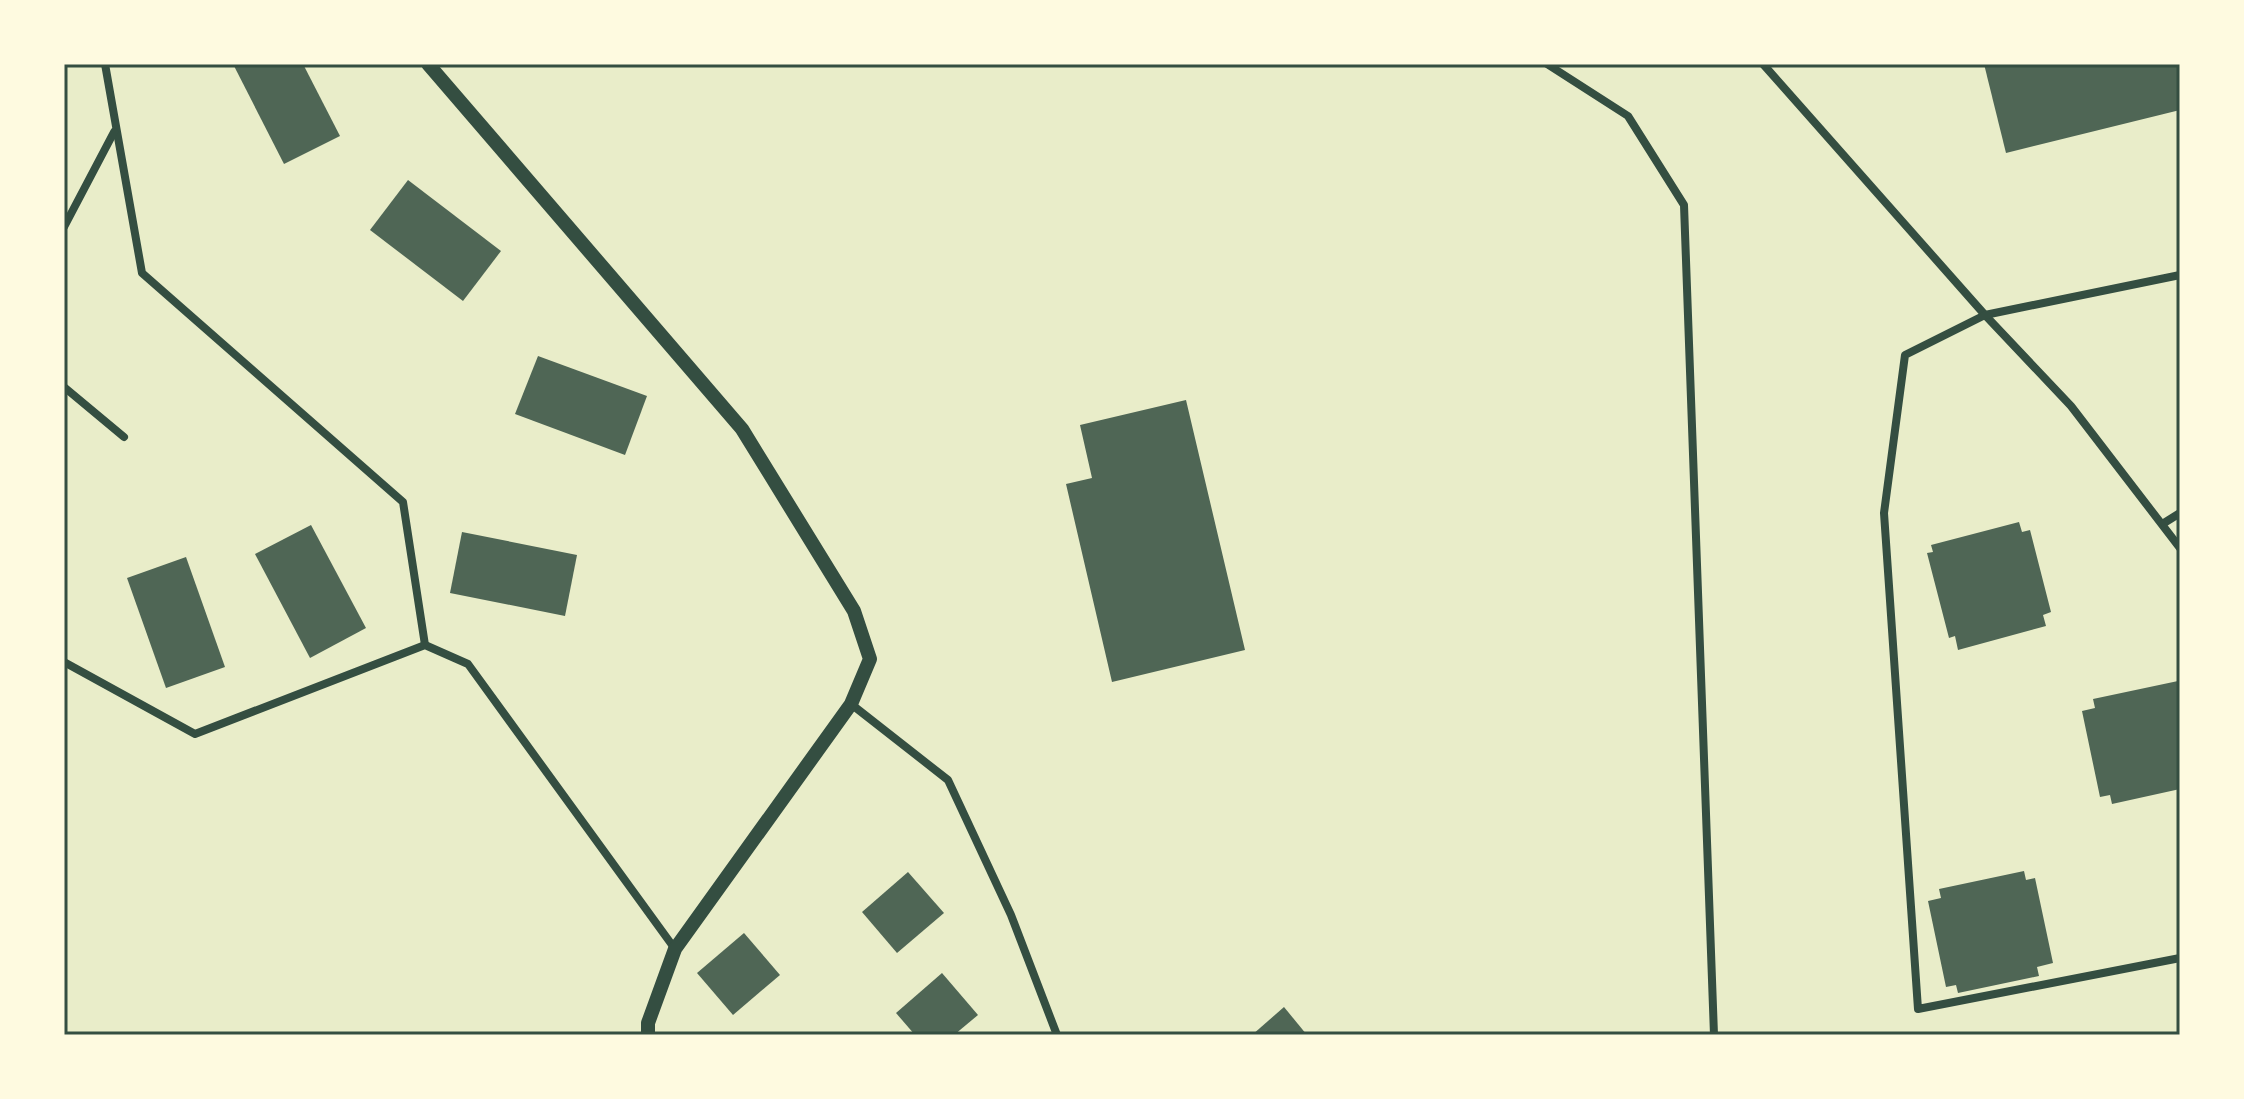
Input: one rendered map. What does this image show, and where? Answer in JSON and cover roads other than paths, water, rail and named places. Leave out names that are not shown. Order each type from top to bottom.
[{"type":"street","points":[[105,64],[114,132],[142,273],[403,502],[425,645]]},
{"type":"street","points":[[428,64],[742,429],[854,611],[870,659],[851,704],[675,949],[648,1023],[648,1035]]},
{"type":"street","points":[[1547,64],[1628,116],[1684,205],[1714,1035]]},
{"type":"street","points":[[1763,64],[1985,315],[2071,406],[2164,523],[2180,548]]},
{"type":"street","points":[[64,227],[114,132]]},
{"type":"street","points":[[2180,275],[1985,315],[1905,355],[1884,513],[1918,1009],[2180,958]]},
{"type":"street","points":[[64,387],[124,437]]},
{"type":"street","points":[[2164,523],[2180,513]]},
{"type":"street","points":[[64,662],[195,734],[425,645],[468,664],[675,949]]},
{"type":"street","points":[[851,704],[948,780],[1011,915],[1057,1035]]}]
